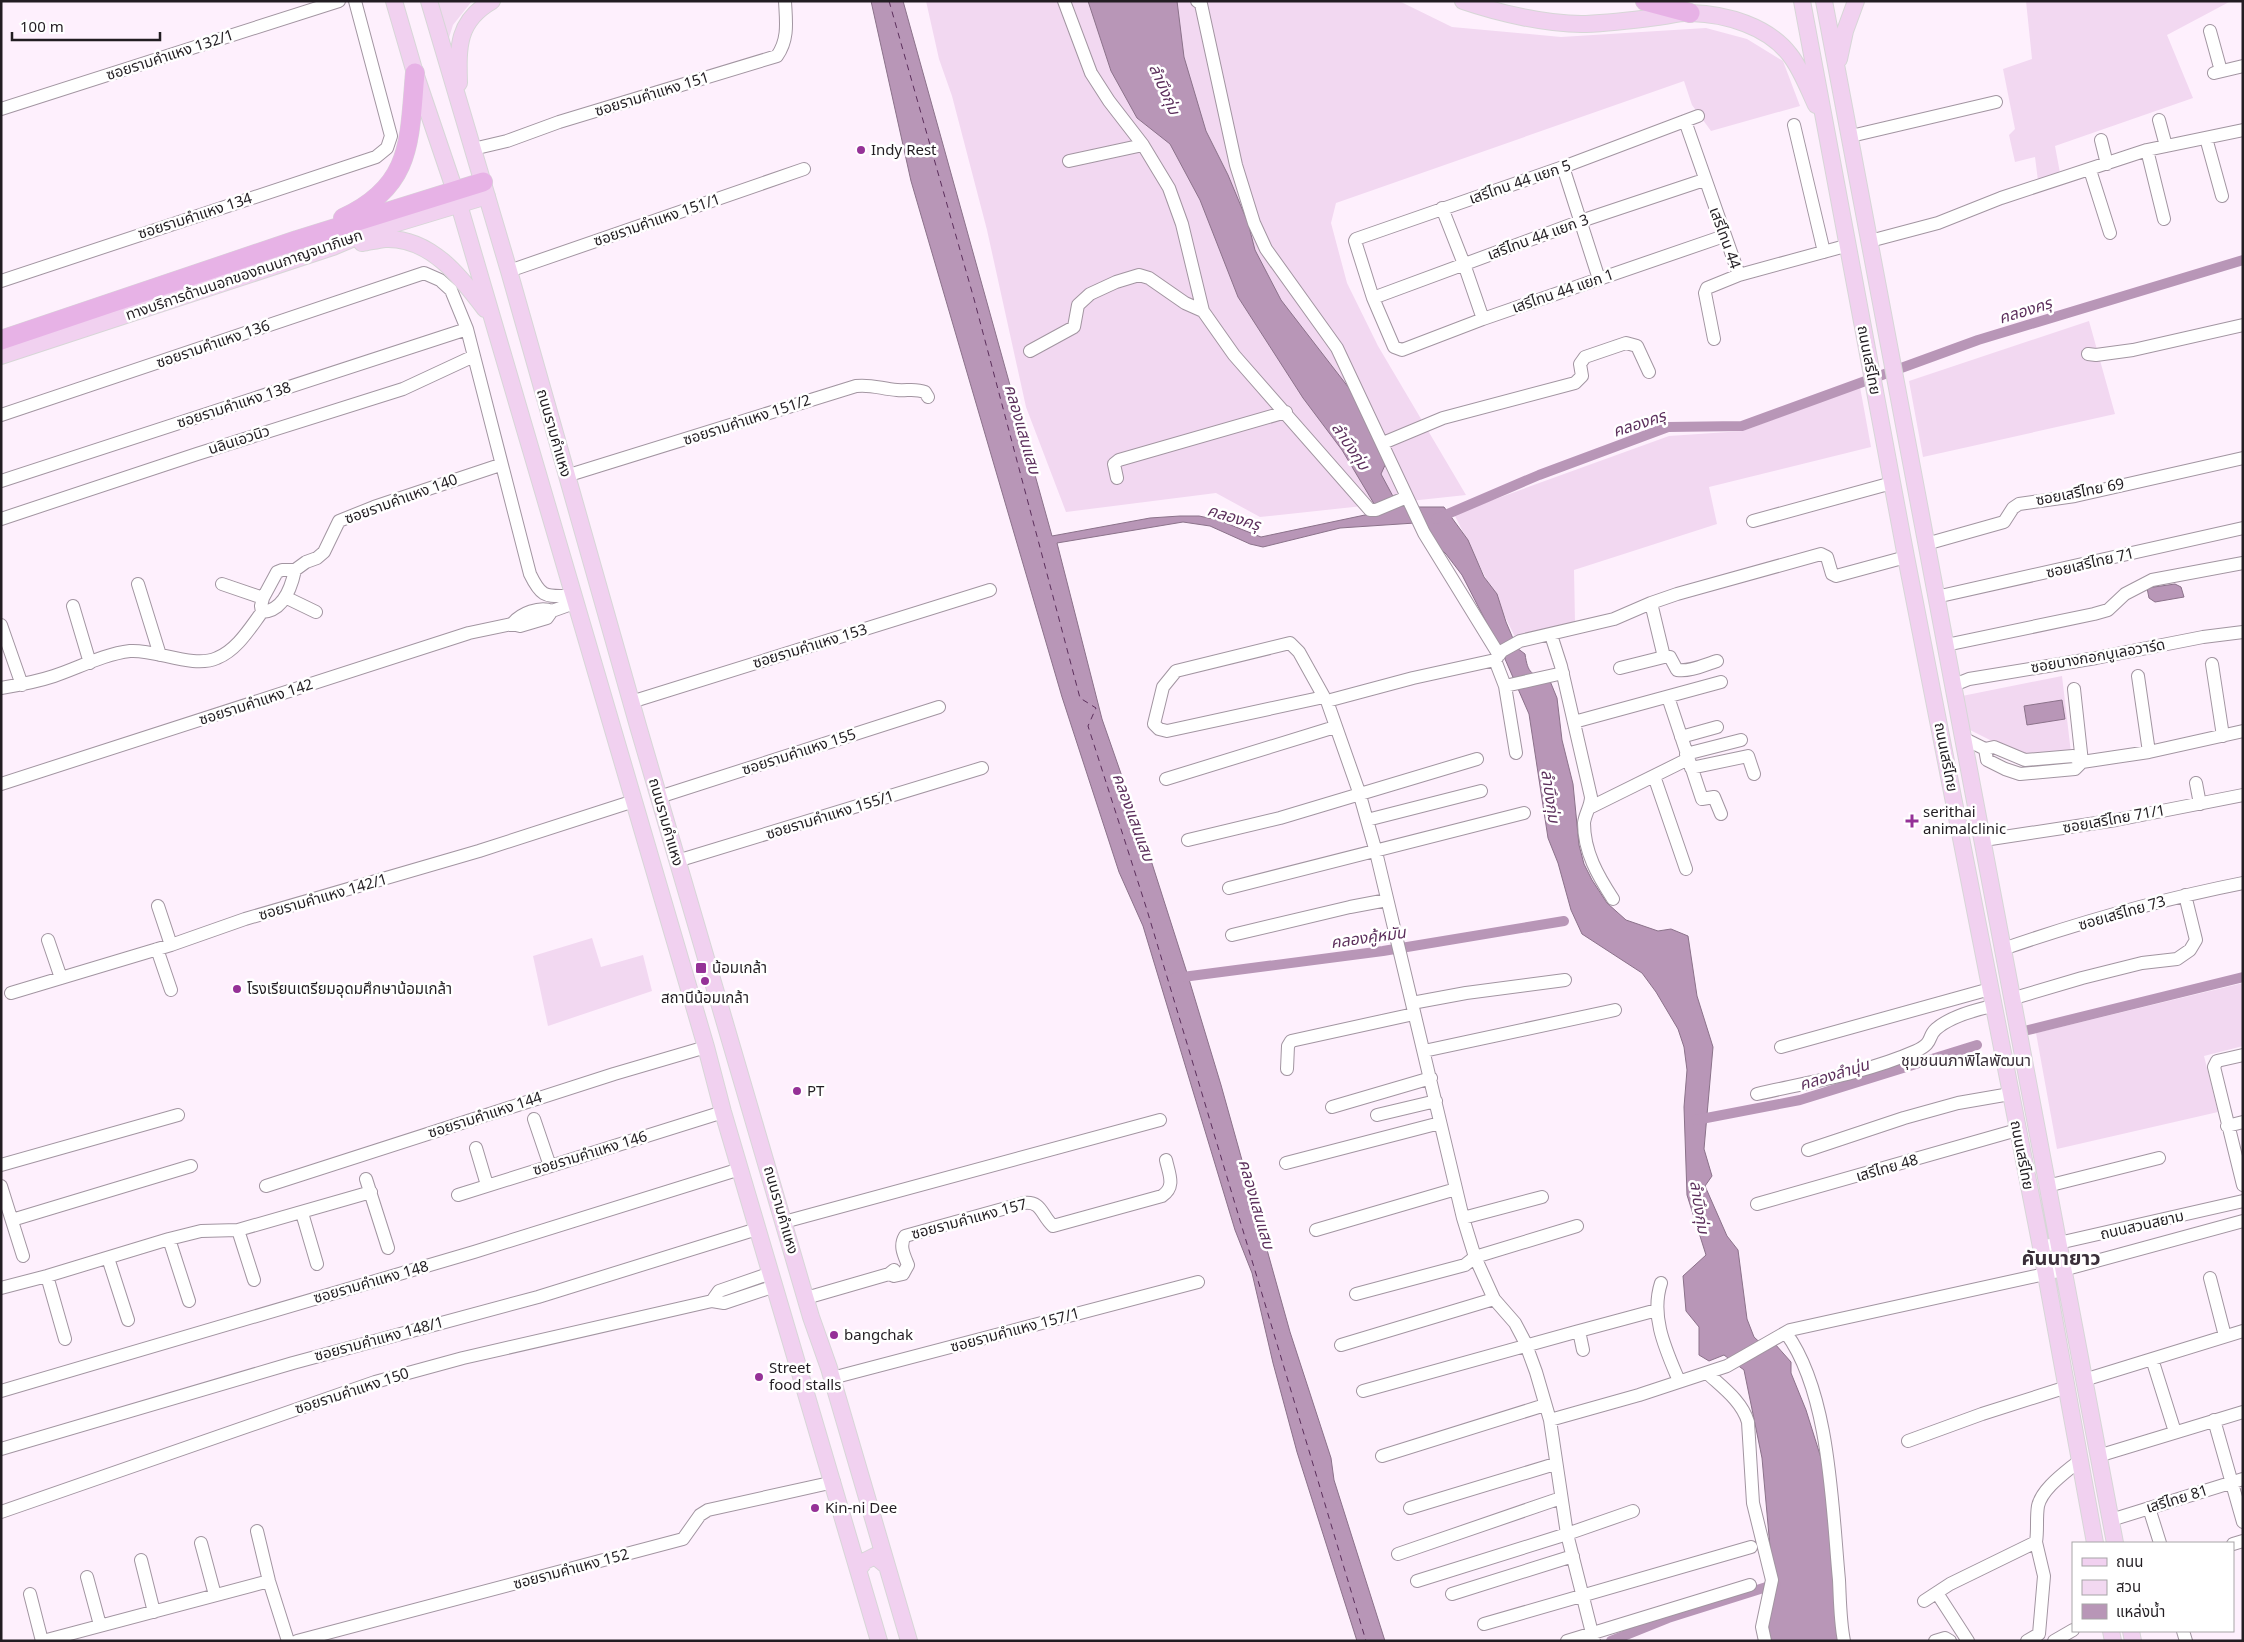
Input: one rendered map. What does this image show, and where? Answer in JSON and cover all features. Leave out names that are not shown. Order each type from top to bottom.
[{"type":"highway","points":[[1645,1],[1690,12]]},
{"type":"highway","points":[[297,240],[351,215],[383,193],[403,163],[408,144],[415,73]]},
{"type":"highway","points":[[1,340],[297,240],[485,189]]},
{"type":"main road","name":"ถนนรามคำแหง","points":[[394,1],[415,73],[457,198],[491,318],[576,599],[757,1229],[834,1482],[879,1641]]},
{"type":"main road","name":"ถนนรามคำแหง","points":[[429,1],[509,271],[677,861],[909,1641]]},
{"type":"main road","points":[[460,104],[458,50],[464,27],[480,8],[492,1]]},
{"type":"main road","points":[[1463,1],[1505,13],[1584,24],[1690,12],[1742,23],[1761,31],[1790,54],[1801,73],[1826,128]]},
{"type":"main road","name":"ถนนเสรีไทย","points":[[1802,1],[1906,557],[2041,1248],[2095,1542]]},
{"type":"main road","name":"ถนนเสรีไทย","points":[[1824,1],[1851,136],[1936,597],[1984,840],[2011,999],[2115,1542]]},
{"type":"main road","points":[[1837,67],[1845,31],[1856,1]]},
{"type":"main road","name":"ทางบริการด้านนอกของถนนกาญจนาภิเษก","points":[[1,356],[332,247],[457,198]]},
{"type":"main road","points":[[332,247],[386,239],[416,245],[442,260],[455,272],[491,318]]},
{"type":"main road","points":[[1933,690],[1954,685]]},
{"type":"main road","points":[[849,1536],[866,1539],[872,1536],[876,1529]]},
{"type":"main road","points":[[858,1570],[865,1560],[875,1556],[887,1566]]},
{"type":"street","name":"ซอยรามคำแหง 132/1","points":[[1,109],[339,1]]},
{"type":"street","name":"ซอยรามคำแหง 134","points":[[1,281],[376,156],[387,148],[391,136],[355,1]]},
{"type":"street","name":"ซอยรามคำแหง 151","points":[[473,149],[507,141],[559,122],[777,56],[786,38],[785,1]]},
{"type":"street","points":[[1064,1],[1091,73],[1109,101],[1143,145],[1169,188],[1182,224],[1203,311],[1234,355],[1370,510],[1376,510],[1406,499]]},
{"type":"street","points":[[1203,2],[1236,165],[1254,224],[1266,250],[1337,348],[1383,443],[1406,499],[1424,533],[1499,655],[1509,685],[1516,753]]},
{"type":"street","points":[[2210,31],[2217,72],[2243,66]]},
{"type":"street","points":[[1851,136],[1996,102]]},
{"type":"street","name":"เสรีไทน 44 แยก 5","points":[[1373,298],[1355,241],[1356,239],[1563,167],[1698,116]]},
{"type":"street","points":[[2159,120],[2166,146]]},
{"type":"street","name":"เสรีไทน 44","points":[[1685,121],[1704,180],[1739,275],[1849,245]]},
{"type":"street","points":[[1794,125],[1824,252]]},
{"type":"street","points":[[1870,241],[1938,223],[2001,198],[2147,150],[2243,130]]},
{"type":"street","points":[[2206,138],[2222,196]]},
{"type":"street","points":[[2101,140],[2107,164]]},
{"type":"street","points":[[1069,161],[1143,145]]},
{"type":"street","points":[[2147,150],[2164,219]]},
{"type":"street","points":[[1563,167],[1599,279]]},
{"type":"street","name":"ซอยรามคำแหง 151/1","points":[[509,271],[804,169]]},
{"type":"street","points":[[2090,170],[2110,233]]},
{"type":"street","name":"เสรีไทน 44 แยก 3","points":[[1373,298],[1581,221],[1704,180]]},
{"type":"street","points":[[1442,208],[1483,319]]},
{"type":"street","name":"เสรีไทน 44 แยก 1","points":[[1373,298],[1394,347],[1402,350],[1483,319],[1724,236]]},
{"type":"street","name":"ซอยรามคำแหง 136","points":[[1,415],[424,273],[440,280],[451,290],[466,329]]},
{"type":"street","points":[[1714,339],[1705,293],[1708,288],[1739,275]]},
{"type":"street","points":[[1030,351],[1074,327],[1078,305],[1090,294],[1109,284],[1132,277],[1149,278],[1185,303],[1203,311]]},
{"type":"street","points":[[2088,354],[2096,355],[2133,350],[2243,325]]},
{"type":"street","points":[[466,329],[530,574],[538,591],[544,595],[576,599]]},
{"type":"street","name":"ซอยรามคำแหง 138","points":[[1,481],[466,329]]},
{"type":"street","points":[[1383,443],[1443,418],[1576,383],[1582,376],[1580,364],[1585,356],[1626,343],[1637,346],[1649,372]]},
{"type":"street","name":"นลินเอวนิว","points":[[1,519],[403,389],[474,356]]},
{"type":"street","name":"ซอยรามคำแหง 151/2","points":[[566,476],[856,386],[878,386],[898,390],[924,391],[928,397]]},
{"type":"street","points":[[1117,478],[1114,464],[1119,460],[1286,412]]},
{"type":"street","name":"ซอยเสรีไทย 69","points":[[1926,544],[2004,522],[2018,504],[2075,496],[2243,458]]},
{"type":"street","name":"ซอยรามคำแหง 140","points":[[262,612],[263,598],[277,572],[295,570],[306,562],[317,558],[324,552],[339,521],[374,506],[500,465]]},
{"type":"street","points":[[1753,521],[1892,483]]},
{"type":"street","name":"ซอยเสรีไทย 71","points":[[1936,597],[2237,525]]},
{"type":"street","points":[[1593,1636],[1567,1534],[1555,1464],[1550,1420],[1527,1346],[1515,1323],[1494,1299],[1475,1257],[1463,1218],[1440,1124],[1401,950],[1376,852],[1359,792],[1326,699],[1299,652],[1290,643],[1176,670],[1163,687],[1154,724],[1159,729],[1167,731],[1326,699],[1499,655],[1517,642],[1614,619],[1677,594],[1821,554],[1827,557],[1832,574],[1836,576],[1906,557]]},
{"type":"street","points":[[1946,645],[2094,614],[2108,610],[2125,594],[2152,580],[2243,563]]},
{"type":"street","points":[[1,688],[22,685],[131,651],[202,661],[216,659],[230,650],[262,612],[272,611],[285,597],[295,570]]},
{"type":"street","points":[[138,584],[160,655]]},
{"type":"street","points":[[222,584],[263,598]]},
{"type":"street","name":"ซอยรามคำแหง 153","points":[[631,702],[990,590]]},
{"type":"street","points":[[285,597],[316,612]]},
{"type":"street","name":"ซอยรามคำแหง 142","points":[[1,784],[444,641],[512,624],[518,617],[545,608],[552,611],[576,599]]},
{"type":"street","points":[[1651,603],[1664,657]]},
{"type":"street","points":[[73,606],[90,663]]},
{"type":"street","points":[[1,625],[22,685]]},
{"type":"street","name":"ซอยบางกอกบูเลอวาร์ด","points":[[1954,685],[1969,679],[2096,658],[2203,637],[2243,632]]},
{"type":"street","points":[[1551,635],[1563,673],[1591,797],[1584,822],[1587,847],[1593,867],[1613,899]]},
{"type":"street","points":[[1620,668],[1664,657],[1670,657],[1677,670],[1680,671],[1688,671],[1717,662]]},
{"type":"street","points":[[2212,664],[2223,736]]},
{"type":"street","points":[[1509,685],[1563,673]]},
{"type":"street","points":[[2138,676],[2149,752]]},
{"type":"street","points":[[1574,722],[1721,682]]},
{"type":"street","points":[[2074,689],[2082,762]]},
{"type":"street","points":[[1668,697],[1702,799],[1714,797],[1721,814]]},
{"type":"street","name":"ซอยรามคำแหง 155","points":[[659,797],[939,707]]},
{"type":"street","points":[[1166,779],[1335,727]]},
{"type":"street","points":[[1681,737],[1717,727]]},
{"type":"street","points":[[1985,749],[1987,760],[2020,774],[2075,768],[2082,762],[2149,752],[2243,730]]},
{"type":"street","points":[[1964,739],[1985,749],[1994,747],[2025,760],[2073,756],[2082,762]]},
{"type":"street","points":[[1589,808],[1689,760],[1741,740]]},
{"type":"street","points":[[1689,760],[1748,756],[1754,774]]},
{"type":"street","points":[[1188,840],[1280,818],[1359,792],[1477,759]]},
{"type":"street","points":[[2020,774],[2025,760]]},
{"type":"street","name":"ซอยรามคำแหง 155/1","points":[[677,861],[982,768]]},
{"type":"street","points":[[1654,776],[1686,869]]},
{"type":"street","points":[[2196,783],[2200,804]]},
{"type":"street","points":[[1367,820],[1481,791]]},
{"type":"street","name":"ซอยเสรีไทย 71/1","points":[[1984,840],[2116,820],[2243,795]]},
{"type":"street","name":"ซอยรามคำแหง 142/1","points":[[11,993],[158,949],[245,919],[479,851],[634,801]]},
{"type":"street","points":[[1229,888],[1524,813]]},
{"type":"street","name":"ซอยเสรีไทย 73","points":[[2003,949],[2041,936],[2185,895],[2243,883]]},
{"type":"street","points":[[2011,999],[2142,963],[2177,959],[2190,950],[2196,940],[2185,895]]},
{"type":"street","points":[[1232,935],[1387,900]]},
{"type":"street","points":[[158,906],[170,945]]},
{"type":"street","points":[[48,940],[60,978]]},
{"type":"street","points":[[158,949],[171,990]]},
{"type":"street","points":[[1287,1069],[1288,1046],[1291,1041],[1466,993],[1564,980]]},
{"type":"street","points":[[1781,1048],[1990,989]]},
{"type":"street","points":[[1757,1094],[1876,1066],[1918,1050],[1930,1043],[1936,1029],[1953,1019],[1974,1010],[1993,1006]]},
{"type":"street","points":[[1424,1051],[1615,1010]]},
{"type":"street","name":"ซอยรามคำแหง 144","points":[[266,1186],[614,1074],[706,1047]]},
{"type":"street","points":[[2243,1055],[2217,1061],[2214,1064],[2227,1126],[2243,1185]]},
{"type":"street","points":[[1332,1108],[1431,1078]]},
{"type":"street","points":[[1808,1150],[1904,1118],[1958,1103],[2010,1094]]},
{"type":"street","points":[[1377,1115],[1436,1101]]},
{"type":"street","name":"ซอยรามคำแหง 146","points":[[458,1195],[723,1112]]},
{"type":"street","points":[[1,1165],[178,1115]]},
{"type":"street","points":[[534,1119],[550,1166]]},
{"type":"street","points":[[784,1222],[1160,1120]]},
{"type":"street","points":[[2227,1126],[2243,1122]]},
{"type":"street","points":[[1286,1163],[1440,1124]]},
{"type":"street","name":"เสรีไทย 48","points":[[1757,1204],[2017,1130]]},
{"type":"street","points":[[476,1148],[487,1185]]},
{"type":"street","points":[[358,1156],[388,1248]]},
{"type":"street","points":[[2047,1186],[2159,1158]]},
{"type":"street","name":"ซอยรามคำแหง 157","points":[[806,1298],[889,1274],[894,1276],[903,1274],[908,1265],[902,1250],[902,1241],[905,1236],[1024,1203],[1033,1202],[1038,1205],[1053,1226],[1162,1196],[1169,1192],[1171,1187],[1166,1160]]},
{"type":"street","points":[[12,1220],[191,1166]]},
{"type":"street","name":"ซอยรามคำแหง 148","points":[[1,1391],[484,1249],[740,1169]]},
{"type":"street","points":[[1,1186],[23,1256]]},
{"type":"street","points":[[1316,1230],[1456,1189]]},
{"type":"street","points":[[1,1288],[169,1239],[201,1231],[238,1230],[371,1192]]},
{"type":"street","points":[[1463,1218],[1542,1198]]},
{"type":"street","name":"ถนนสวนสยาม","points":[[2041,1248],[2243,1201]]},
{"type":"street","points":[[2201,1211],[2207,1230]]},
{"type":"street","points":[[302,1213],[317,1264]]},
{"type":"street","name":"ถนนสวนสยาม","points":[[1550,1420],[1639,1395],[1727,1366],[1790,1330],[2062,1270],[2243,1221]]},
{"type":"street","points":[[1356,1294],[1465,1265],[1475,1257],[1576,1226]]},
{"type":"street","name":"ซอยรามคำแหง 148/1","points":[[1,1449],[293,1363],[538,1297],[757,1229]]},
{"type":"street","points":[[238,1230],[254,1280]]},
{"type":"street","points":[[169,1239],[189,1301]]},
{"type":"street","points":[[108,1258],[128,1320]]},
{"type":"street","points":[[46,1276],[66,1339]]},
{"type":"street","points":[[2210,1278],[2225,1336]]},
{"type":"street","name":"ซอยรามคำแหง 150","points":[[1,1512],[375,1382],[463,1358],[712,1301],[724,1303],[773,1280]]},
{"type":"street","name":"ซอยรามคำแหง 157/1","points":[[832,1378],[1198,1282]]},
{"type":"street","points":[[1661,1283],[1657,1310],[1659,1327],[1679,1381]]},
{"type":"street","points":[[1341,1345],[1494,1299]]},
{"type":"street","points":[[1363,1391],[1657,1310]]},
{"type":"street","points":[[1578,1331],[1583,1350]]},
{"type":"street","points":[[2084,1380],[2243,1332]]},
{"type":"street","points":[[1785,1334],[1799,1354],[1808,1375],[1820,1417],[1832,1512],[1844,1641]]},
{"type":"street","points":[[2152,1359],[2175,1432]]},
{"type":"street","points":[[1707,1373],[1734,1398],[1744,1412],[1748,1422],[1753,1503],[1772,1578],[1762,1627],[1765,1641]]},
{"type":"street","points":[[1908,1441],[1982,1414],[2067,1387]]},
{"type":"street","points":[[1382,1456],[1545,1405]]},
{"type":"street","points":[[2098,1456],[2243,1412]]},
{"type":"street","points":[[2214,1420],[2237,1480],[2243,1522]]},
{"type":"street","points":[[2027,1641],[2039,1634],[2044,1592],[2044,1576],[2036,1542],[2039,1528],[2038,1507],[2041,1497],[2080,1460]]},
{"type":"street","points":[[1410,1508],[1555,1464]]},
{"type":"street","name":"เสรีไทย 81","points":[[2111,1520],[2237,1480]]},
{"type":"street","name":"ซอยรามคำแหง 152","points":[[297,1641],[683,1539],[700,1515],[708,1510],[834,1482]]},
{"type":"street","points":[[1398,1554],[1562,1498]]},
{"type":"street","points":[[2149,1508],[2160,1542]]},
{"type":"street","points":[[1416,1581],[1567,1534],[1633,1511]]},
{"type":"street","points":[[257,1531],[269,1581],[288,1641]]},
{"type":"street","points":[[1924,1601],[2036,1542]]},
{"type":"street","points":[[201,1543],[216,1596]]},
{"type":"street","points":[[1484,1624],[1751,1547]]},
{"type":"street","points":[[1452,1594],[1573,1556]]},
{"type":"street","points":[[141,1560],[154,1612]]},
{"type":"street","points":[[87,1577],[100,1625]]},
{"type":"street","points":[[30,1594],[42,1641],[269,1581]]},
{"type":"street","points":[[1567,1641],[1593,1636],[1750,1585]]},
{"type":"street","points":[[1937,1593],[1968,1641]]},
{"type":"street","points":[[2054,1641],[2072,1631]]},
{"type":"street","points":[[1935,1641],[1945,1638],[1950,1641]]},
{"type":"green space","points":[[435,1],[472,1],[453,25],[447,44]]},
{"type":"green space","points":[[926,1],[1399,1],[1452,27],[1561,37],[1706,28],[1747,39],[1783,61],[1800,106],[1711,131],[1692,105],[1684,81],[1336,203],[1331,223],[1347,283],[1378,346],[1466,495],[1260,517],[1216,493],[1066,512],[1026,407],[987,230],[952,96],[939,59]]},
{"type":"green space","points":[[2026,1],[2231,1],[2167,35],[2193,98],[2055,146],[2060,173],[2038,181],[2035,157],[2015,162],[2009,135],[2015,129],[2003,69],[2032,59]]},
{"type":"green space","points":[[2089,321],[2115,414],[1923,457],[1909,381]]},
{"type":"green space","points":[[1860,387],[1871,447],[1709,487],[1717,524],[1574,570],[1575,623],[1515,637],[1454,514],[1669,436],[1743,431]]},
{"type":"green space","points":[[2062,676],[2071,753],[2020,755],[1968,729],[1962,696]]},
{"type":"green space","points":[[592,938],[601,967],[643,955],[652,991],[548,1026],[533,956]]},
{"type":"green space","points":[[2243,983],[2243,1046],[2204,1056],[2218,1112],[2057,1149],[2036,1033]]},
{"type":"water","points":[[871,1],[903,1],[1052,536],[1150,518],[1199,516],[1218,520],[1261,537],[1379,512],[1342,450],[1303,398],[1238,297],[1200,200],[1170,144],[1137,118],[1111,71],[1088,1],[1177,1],[1184,57],[1206,131],[1228,175],[1248,223],[1255,250],[1281,300],[1352,392],[1386,463],[1381,474],[1396,502],[1416,507],[1444,507],[1468,540],[1484,577],[1497,594],[1517,648],[1525,654],[1529,669],[1535,675],[1550,681],[1557,698],[1562,740],[1573,784],[1579,845],[1584,864],[1592,880],[1607,903],[1626,920],[1658,931],[1671,929],[1688,936],[1697,996],[1713,1047],[1704,1149],[1712,1176],[1705,1186],[1727,1236],[1738,1250],[1747,1319],[1754,1337],[1768,1350],[1775,1344],[1791,1362],[1791,1373],[1806,1410],[1821,1458],[1830,1499],[1841,1641],[1769,1641],[1764,1633],[1772,1569],[1762,1458],[1744,1370],[1724,1355],[1709,1361],[1699,1355],[1699,1327],[1686,1311],[1683,1276],[1706,1255],[1687,1195],[1684,1107],[1687,1070],[1684,1047],[1678,1029],[1656,992],[1642,973],[1582,934],[1571,910],[1558,863],[1548,838],[1529,714],[1505,659],[1506,653],[1499,647],[1462,575],[1446,554],[1415,523],[1340,528],[1263,547],[1250,544],[1210,526],[1183,522],[1057,543],[1102,719],[1149,854],[1188,976],[1221,1085],[1290,1332],[1331,1458],[1334,1480],[1385,1641],[1357,1641],[1297,1452],[1273,1363],[1252,1273],[1235,1230],[1143,926],[1119,872],[1062,697],[911,181]]},
{"type":"water","points":[[2175,584],[2181,587],[2184,597],[2155,602],[2149,598],[2147,588]]},
{"type":"water","points":[[2062,700],[2065,719],[2027,725],[2024,706]]},
{"type":"waterway","name":"คลองครุ","points":[[1436,519],[1539,475],[1668,427],[1742,426],[1978,340],[2243,260]]},
{"type":"waterway","name":"คลองคู้หมัน","points":[[1175,978],[1383,951],[1564,921]]},
{"type":"waterway","name":"คลองลำนุ่น","points":[[2024,1031],[2243,977]]},
{"type":"waterway","name":"คลองลำนุ่น","points":[[1696,1120],[1800,1100],[1977,1045]]},
{"type":"waterway","points":[[1611,1641],[1668,1618],[1776,1584]]},
{"type":"ferry route","points":[[889,1],[974,299],[1080,698],[1096,708],[1088,726],[1147,910],[1366,1641]]},
{"type":"place","name":"Indy Rest","points":[[861,150]]},
{"type":"place","name":"serithai animalclinic","points":[[1912,821]]},
{"type":"place","name":"น้อมเกล้า","points":[[701,968]]},
{"type":"place","name":"สถานีน้อมเกล้า","points":[[705,981]]},
{"type":"place","name":"โรงเรียนเตรียมอุดมศึกษาน้อมเกล้า","points":[[237,989]]},
{"type":"place","name":"PT","points":[[797,1091]]},
{"type":"place","name":"bangchak","points":[[834,1335]]},
{"type":"place","name":"Street food stalls","points":[[759,1377]]},
{"type":"place","name":"Kin-ni Dee","points":[[815,1508]]},
{"type":"district","name":"ชุมชนนภาพิไลพัฒนา","points":[[1966,1060]]},
{"type":"district","name":"คันนายาว","points":[[2061,1258]]},
{"type":"water label","name":"ลำบึงกุ่ม","points":[[1165,89]]},
{"type":"water label","name":"คลองแสนแสบ","points":[[1023,429]]},
{"type":"water label","name":"ลำบึงกุ่ม","points":[[1351,446]]},
{"type":"water label","name":"ลำบึงกุ่ม","points":[[1551,796]]},
{"type":"water label","name":"คลองแสนแสบ","points":[[1134,817]]},
{"type":"water label","name":"คลองแสนแสบ","points":[[1257,1204]]},
{"type":"water label","name":"ลำบึงกุ่ม","points":[[1700,1207]]}]
